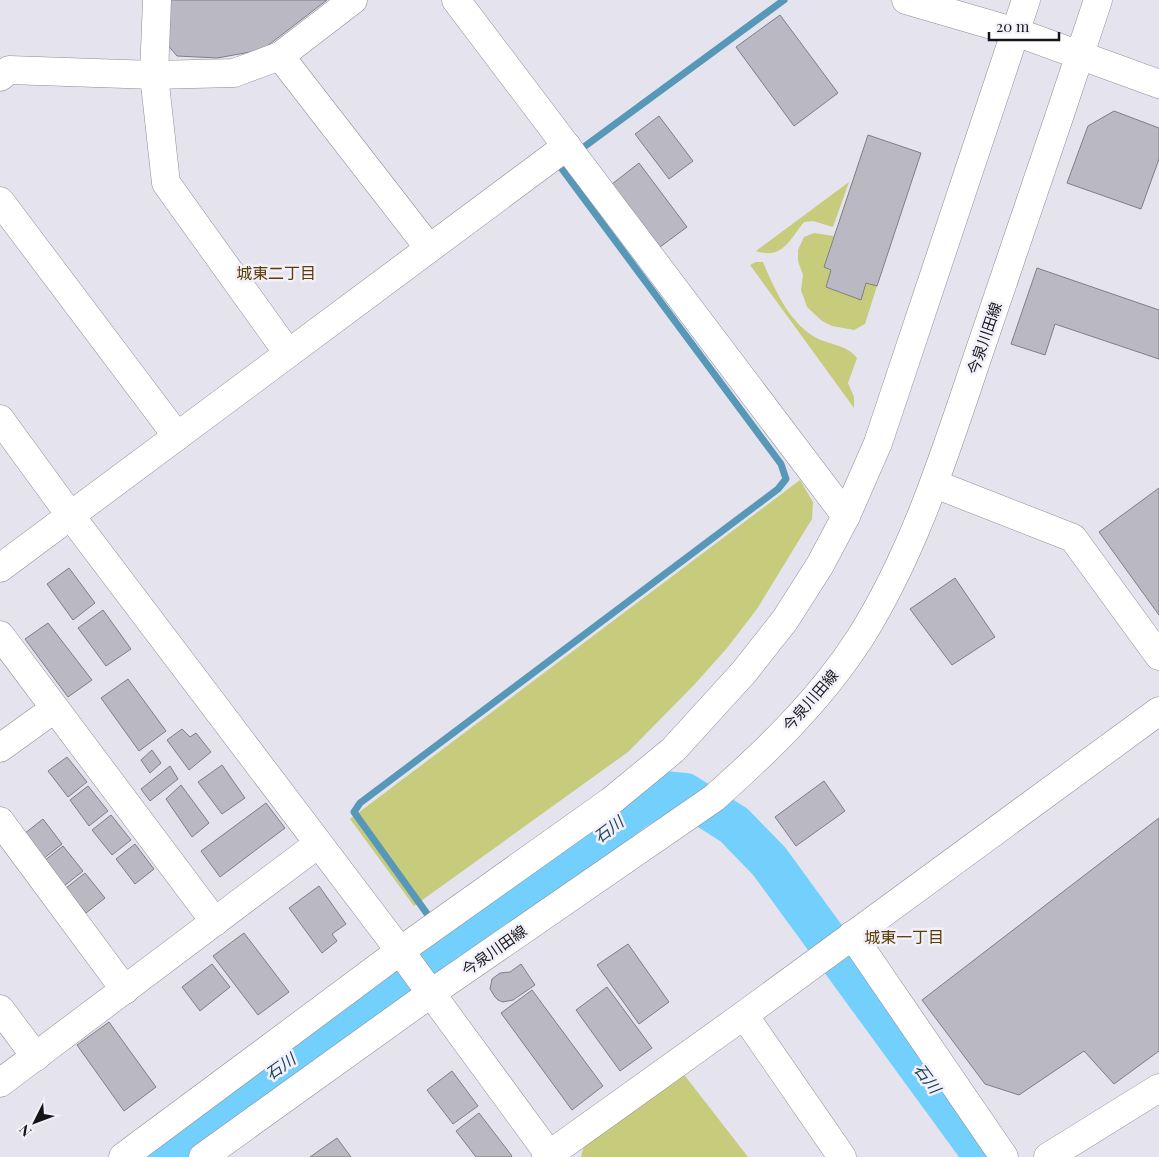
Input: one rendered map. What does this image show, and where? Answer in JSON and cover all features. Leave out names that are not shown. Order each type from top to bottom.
[{"type":"main road","points":[[157,0],[154,75],[166,183],[288,353]]},
{"type":"main road","points":[[0,77],[9,70],[154,75],[234,73],[280,56],[353,0]]},
{"type":"main road","points":[[456,0],[846,516]]},
{"type":"main road","points":[[906,0],[1016,32],[1159,84]]},
{"type":"main road","points":[[123,1157],[400,951],[611,801],[673,750],[744,672],[785,620],[820,565],[846,516],[878,443],[1026,0]]},
{"type":"main road","name":"今泉川田線","points":[[203,1157],[430,994],[714,798],[755,762],[829,680],[860,638],[894,577],[935,484],[1098,0]]},
{"type":"main road","points":[[280,56],[429,248]]},
{"type":"main road","points":[[0,568],[567,146]]},
{"type":"main road","points":[[0,201],[177,436]]},
{"type":"main road","points":[[0,419],[70,516],[400,951],[549,1156],[1159,711]]},
{"type":"main road","points":[[935,484],[1073,538],[1159,656]]},
{"type":"main road","points":[[0,635],[215,922]]},
{"type":"main road","points":[[0,748],[54,709]]},
{"type":"main road","points":[[0,821],[125,990]]},
{"type":"main road","points":[[0,1083],[318,844]]},
{"type":"main road","points":[[852,935],[1004,1157]]},
{"type":"main road","points":[[0,1010],[36,1057]]},
{"type":"main road","points":[[744,1015],[842,1157]]},
{"type":"main road","points":[[1048,1157],[1159,1088]]},
{"type":"green space","points":[[849,182],[833,227],[813,221],[804,222],[790,241],[779,250],[773,253],[756,251]]},
{"type":"green space","points":[[814,233],[834,236],[824,267],[831,270],[826,287],[861,299],[866,283],[877,286],[865,324],[854,330],[832,326],[822,321],[807,307],[801,290],[803,275],[798,261],[798,250],[804,237]]},
{"type":"green space","points":[[756,262],[763,262],[783,303],[804,329],[818,339],[848,350],[857,358],[848,383],[854,397],[854,408],[750,265]]},
{"type":"green space","points":[[800,480],[813,502],[812,519],[757,609],[727,648],[694,685],[628,752],[414,906],[350,819]]},
{"type":"green space","points":[[682,1072],[748,1157],[581,1157],[585,1142]]},
{"type":"building","points":[[166,0],[327,0],[262,50],[217,58],[177,56],[166,43]]},
{"type":"building","points":[[780,15],[838,93],[794,126],[736,47]]},
{"type":"building","points":[[1114,111],[1159,128],[1159,159],[1141,209],[1067,183],[1088,126]]},
{"type":"building","points":[[659,116],[693,161],[669,179],[635,134]]},
{"type":"building","points":[[868,135],[921,153],[877,286],[866,283],[861,300],[826,287],[831,270],[824,267]]},
{"type":"building","points":[[639,163],[687,227],[660,247],[612,184]]},
{"type":"building","points":[[1037,268],[1159,310],[1159,359],[1055,324],[1045,355],[1011,344]]},
{"type":"building","points":[[1159,488],[1159,615],[1099,532]]},
{"type":"building","points":[[69,568],[95,603],[73,620],[47,584]]},
{"type":"building","points":[[955,578],[995,637],[952,665],[910,609]]},
{"type":"building","points":[[103,610],[131,649],[106,666],[78,628]]},
{"type":"building","points":[[48,623],[92,680],[68,697],[25,639]]},
{"type":"building","points":[[128,679],[166,731],[139,751],[101,698]]},
{"type":"building","points":[[182,729],[190,737],[196,733],[211,752],[189,770],[167,740]]},
{"type":"building","points":[[152,750],[161,763],[150,773],[141,760]]},
{"type":"building","points":[[67,757],[87,782],[68,797],[48,771]]},
{"type":"building","points":[[222,765],[245,798],[222,814],[198,782]]},
{"type":"building","points":[[170,766],[178,779],[150,801],[141,789]]},
{"type":"building","points":[[824,781],[845,811],[796,846],[775,817]]},
{"type":"building","points":[[181,785],[209,823],[192,837],[166,799]]},
{"type":"building","points":[[88,786],[108,811],[89,826],[70,800]]},
{"type":"building","points":[[266,803],[285,828],[220,877],[201,851]]},
{"type":"building","points":[[111,815],[131,840],[112,855],[92,830]]},
{"type":"building","points":[[1159,818],[1159,1051],[1114,1084],[1084,1051],[1019,1095],[985,1084],[922,1000]]},
{"type":"building","points":[[43,819],[62,844],[43,859],[24,834]]},
{"type":"building","points":[[135,844],[154,869],[135,884],[116,859]]},
{"type":"building","points":[[63,846],[83,871],[64,886],[44,861]]},
{"type":"building","points":[[85,873],[105,898],[86,913],[66,888]]},
{"type":"building","points":[[319,886],[346,924],[332,934],[337,941],[322,953],[289,908]]},
{"type":"building","points":[[244,933],[289,992],[258,1015],[213,956]]},
{"type":"building","points":[[628,944],[669,1002],[639,1024],[597,965]]},
{"type":"building","points":[[212,964],[230,987],[200,1011],[182,987]]},
{"type":"building","points":[[521,964],[535,985],[513,1000],[503,1002],[498,1000],[490,989],[492,979],[500,973],[510,972]]},
{"type":"building","points":[[607,987],[652,1048],[620,1071],[576,1010]]},
{"type":"building","points":[[532,990],[603,1086],[572,1110],[501,1013]]},
{"type":"building","points":[[109,1022],[156,1087],[124,1111],[77,1045]]},
{"type":"building","points":[[452,1071],[478,1106],[453,1124],[427,1090]]},
{"type":"building","points":[[479,1113],[511,1157],[476,1157],[456,1131]]},
{"type":"building","points":[[337,1138],[351,1157],[310,1157]]},
{"type":"waterway","points":[[577,152],[784,0]]},
{"type":"waterway","points":[[433,922],[354,812],[360,803],[778,489],[786,479],[781,464],[559,165],[564,162]]},
{"type":"waterway","name":"石川","points":[[152,1157],[543,879],[633,810],[663,792],[685,794],[734,825],[769,861],[985,1157]]},
{"type":"waterway","points":[[440,931],[450,944]]},
{"type":"district","name":"城東二丁目","points":[[276,272]]},
{"type":"district","name":"城東一丁目","points":[[904,936]]}]
